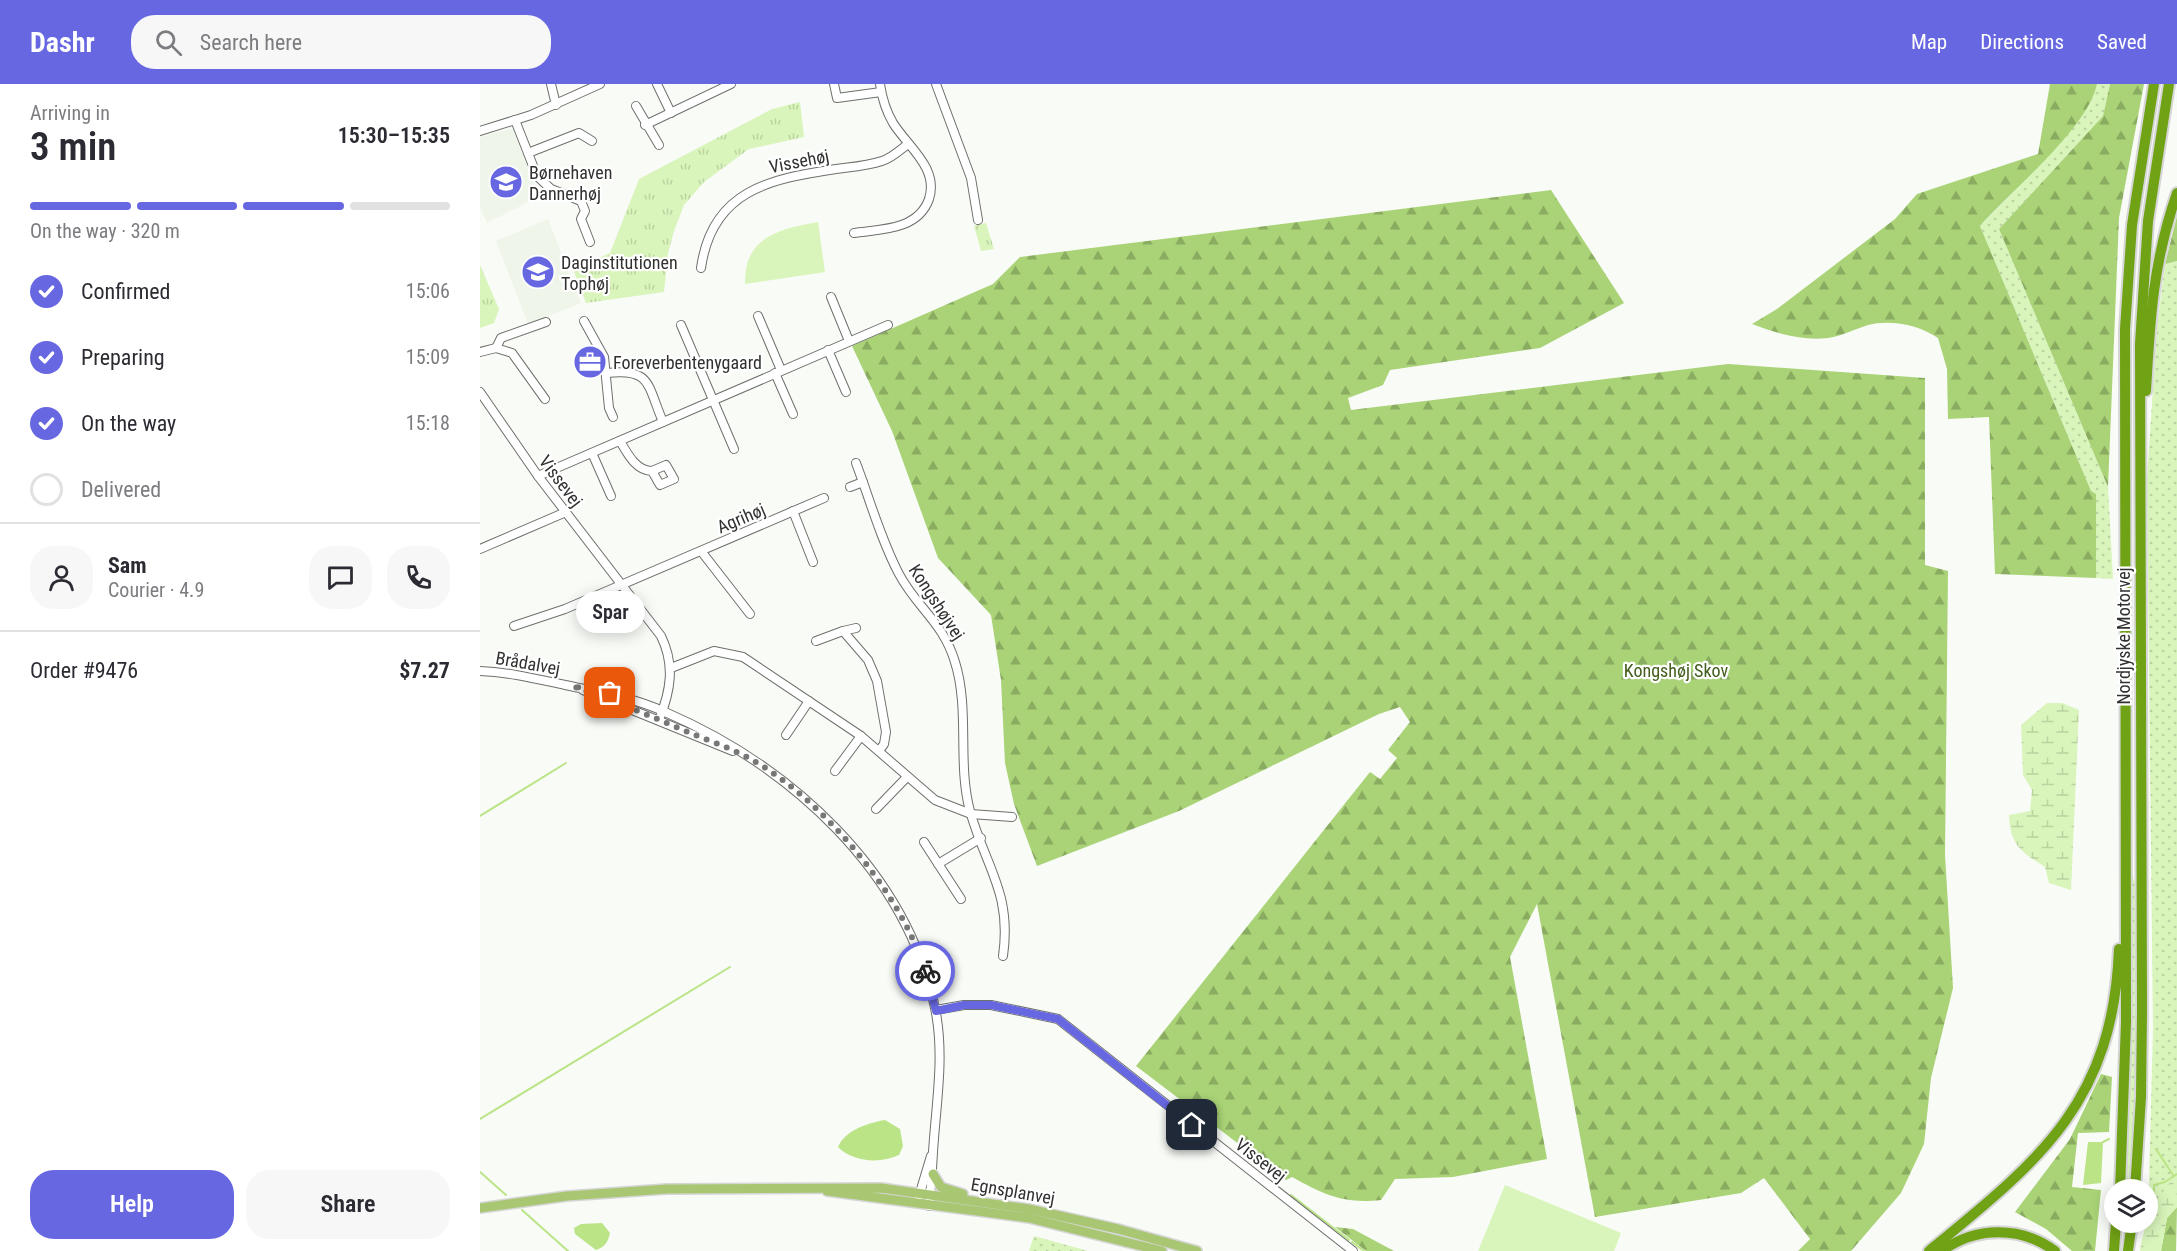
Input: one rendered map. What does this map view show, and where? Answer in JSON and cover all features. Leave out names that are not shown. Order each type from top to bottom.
[{"type":"highway","name":"Nordjyske Motorvej","points":[[2121,1179],[2126,1087],[2125,329],[2132,225],[2154,84]]},
{"type":"highway","name":"Nordjyske Motorvej","points":[[2137,1179],[2142,1010],[2139,481],[2143,285],[2150,211],[2169,84]]},
{"type":"highway","points":[[2139,481],[2151,296],[2158,252],[2177,193]]},
{"type":"highway","points":[[1929,1251],[2033,1162],[2068,1119],[2092,1076],[2112,1022],[2115,1005],[2126,829]]},
{"type":"highway","points":[[1942,1251],[1958,1241],[1989,1232],[2022,1234],[2055,1251]]},
{"type":"highway","points":[[2114,1251],[2115,1233]]},
{"type":"highway","points":[[2128,1251],[2130,1233]]},
{"type":"highway","points":[[2134,1251],[2135,1233]]},
{"type":"main road","points":[[933,1174],[937,1184],[945,1189],[997,1203]]},
{"type":"main road","name":"Egnsplanvej","points":[[480,1208],[567,1196],[658,1189],[860,1187],[919,1198],[929,1206],[1029,1218],[1162,1251]]},
{"type":"main road","name":"Egnsplanvej","points":[[819,1189],[853,1196],[919,1198],[931,1194],[997,1203],[1118,1229],[1197,1251]]},
{"type":"street","points":[[551,84],[556,105]]},
{"type":"street","points":[[480,131],[556,105],[600,84]]},
{"type":"street","points":[[657,84],[671,113]]},
{"type":"street","points":[[645,125],[731,84]]},
{"type":"street","points":[[834,84],[837,98],[880,88],[889,115],[928,169],[931,178],[930,193],[923,211],[902,225],[854,233]]},
{"type":"street","points":[[936,84],[971,178],[978,220]]},
{"type":"street","points":[[636,106],[645,125],[653,132],[659,145]]},
{"type":"street","points":[[515,120],[537,176],[543,183],[581,201],[585,211],[581,219],[590,242]]},
{"type":"street","points":[[528,153],[579,133],[592,141]]},
{"type":"street","name":"Vissehøj","points":[[700,268],[707,238],[714,226],[732,204],[756,187],[783,177],[882,161],[908,144]]},
{"type":"street","points":[[831,297],[849,341]]},
{"type":"street","points":[[758,316],[793,414]]},
{"type":"street","points":[[584,321],[598,343],[607,373],[609,408],[613,417]]},
{"type":"street","points":[[496,348],[501,338],[546,322]]},
{"type":"street","points":[[681,325],[734,449]]},
{"type":"street","points":[[538,476],[888,325]]},
{"type":"street","points":[[480,352],[496,348],[512,352],[545,399]]},
{"type":"street","points":[[828,350],[846,392]]},
{"type":"street","points":[[607,373],[628,370],[638,373],[645,380],[663,422]]},
{"type":"street","name":"Vissevej","points":[[480,392],[483,404],[661,636],[671,668],[670,686],[659,720]]},
{"type":"street","points":[[620,441],[639,467],[652,471]]},
{"type":"street","points":[[592,453],[611,496]]},
{"type":"street","name":"Kongshøjvej","points":[[856,463],[899,574],[944,634],[956,662],[962,696],[966,779],[971,814],[1004,907],[1007,931],[1003,956]]},
{"type":"street","points":[[850,487],[863,482]]},
{"type":"street","name":"Agrihøj","points":[[623,585],[824,498]]},
{"type":"street","name":"Agrihøj","points":[[792,511],[813,562]]},
{"type":"street","points":[[480,549],[566,512]]},
{"type":"street","name":"Agrihøj","points":[[701,551],[750,614]]},
{"type":"street","points":[[514,626],[623,585]]},
{"type":"street","points":[[816,641],[856,628]]},
{"type":"street","points":[[843,631],[868,660],[877,681],[886,732],[885,744],[879,751]]},
{"type":"street","points":[[671,668],[714,651],[731,652],[743,657],[861,736],[935,800],[971,814],[1012,817]]},
{"type":"street","name":"Brådalvej","points":[[480,670],[598,689],[663,711]]},
{"type":"street","name":"Brådalvej","points":[[572,686],[659,720]]},
{"type":"street","points":[[786,735],[809,701]]},
{"type":"street","points":[[663,711],[715,735],[781,781],[820,813],[869,865],[909,929],[922,960],[936,1011],[940,1065],[929,1206]]},
{"type":"street","points":[[659,720],[746,756]]},
{"type":"street","points":[[835,771],[861,736]]},
{"type":"street","points":[[876,808],[907,777]]},
{"type":"street","points":[[938,864],[981,838]]},
{"type":"street","points":[[924,842],[961,899]]},
{"type":"street","name":"Vissevej","points":[[936,1011],[964,1005],[991,1005],[1058,1019],[1344,1248],[1353,1251]]},
{"type":"street","points":[[919,1198],[933,1152]]},
{"type":"shaded area","name":"Børnehaven Dannerhøj","points":[[509,129],[513,130],[539,197],[487,223],[480,208],[480,137]]},
{"type":"shaded area","name":"Daginstitutionen Tophøj","points":[[548,219],[581,303],[528,324],[496,241]]},
{"type":"shaded area","points":[[885,1120],[900,1129],[903,1146],[899,1155],[884,1160],[867,1160],[851,1156],[838,1147],[851,1132],[865,1125]]},
{"type":"shaded area","points":[[2088,1142],[2103,1142],[2101,1183],[2083,1185]]},
{"type":"shaded area","points":[[602,1223],[610,1233],[606,1244],[599,1249],[596,1250],[575,1234],[574,1228],[581,1224]]},
{"type":"green space","points":[[2050,84],[2097,84],[2091,101],[2064,139],[1980,226],[2091,491],[2096,494],[2096,578],[1995,574],[1989,417],[1948,419],[1947,369],[1938,338],[1923,330],[1895,323],[1877,323],[1838,336],[1818,339],[1789,336],[1752,324],[1777,309],[1895,219],[1917,194],[2038,154]]},
{"type":"green space","points":[[2097,84],[2110,84],[2103,116],[1999,229],[2108,487],[2113,579],[2096,578],[2096,494],[2091,491],[1980,226],[2064,138],[2091,101]]},
{"type":"green space","points":[[2110,84],[2144,84],[2119,218],[2108,487],[1999,229],[2103,116]]},
{"type":"green space","points":[[800,102],[804,137],[749,149],[704,182],[684,205],[668,253],[664,292],[586,303],[573,269],[610,253],[639,179],[772,109]]},
{"type":"green space","name":"Kongshøj Skov","points":[[1551,190],[1624,303],[1540,348],[1390,370],[1383,385],[1348,398],[1351,410],[1728,364],[1925,378],[1925,565],[1948,571],[1945,855],[1953,988],[1931,1078],[1924,1144],[1901,1193],[1851,1251],[1798,1251],[1810,1239],[1764,1178],[1741,1193],[1595,1217],[1537,904],[1510,957],[1547,1159],[1453,1177],[1395,1179],[1381,1200],[1356,1201],[1335,1197],[1292,1177],[1286,1180],[1136,1066],[1370,772],[1380,779],[1397,758],[1388,750],[1410,722],[1400,707],[1379,714],[1179,811],[1037,866],[1014,804],[1005,763],[1001,680],[991,615],[938,558],[892,431],[852,346],[993,284],[1020,257]]},
{"type":"green space","points":[[2177,216],[2177,261],[2165,264]]},
{"type":"green space","points":[[818,222],[825,272],[745,284],[746,268],[758,245],[778,232]]},
{"type":"green space","points":[[986,223],[994,249],[981,251],[974,226]]},
{"type":"green space","points":[[2177,261],[2177,1175],[2158,1206],[2158,1179],[2149,1179],[2153,1030],[2147,479],[2157,327],[2165,264]]},
{"type":"green space","points":[[480,265],[499,309],[494,323],[480,328]]},
{"type":"green space","points":[[2047,703],[2062,703],[2079,710],[2071,890],[2049,883],[2045,867],[2018,847],[2010,825],[2009,815],[2030,811],[2032,790],[2023,775],[2021,725]]},
{"type":"green space","points":[[2132,874],[2136,886],[2136,1059],[2130,1179],[2125,1179],[2131,1060]]},
{"type":"green space","points":[[2101,1074],[2112,1077],[2109,1132],[2078,1133],[2072,1187],[2101,1190],[2095,1251],[2072,1251],[2046,1229],[2015,1212],[2070,1139]]},
{"type":"green space","points":[[2177,1175],[2177,1207],[2167,1218],[2161,1251],[2140,1251],[2144,1233],[2158,1233],[2158,1200]]},
{"type":"green space","points":[[1505,1185],[1621,1233],[1614,1251],[1478,1251]]},
{"type":"green space","points":[[2177,1207],[2176,1251],[2161,1251],[2167,1218]]},
{"type":"green space","points":[[1335,1227],[1353,1229],[1394,1251],[1366,1251]]},
{"type":"green space","points":[[1034,1236],[1088,1251],[1029,1251]]},
{"type":"waterway","points":[[480,816],[566,763]]},
{"type":"waterway","points":[[480,1119],[730,967]]},
{"type":"waterway","points":[[2103,1142],[2109,1139]]},
{"type":"waterway","points":[[2156,1149],[2173,1175]]},
{"type":"waterway","points":[[480,1172],[506,1195]]},
{"type":"waterway","points":[[2158,1184],[2177,1174]]},
{"type":"waterway","points":[[1291,1195],[1349,1240]]},
{"type":"waterway","points":[[522,1210],[568,1251]]},
{"type":"waterway","points":[[1352,1242],[1364,1251]]},
{"type":"way so far","points":[[610,693],[572,686],[746,756],[820,813],[869,865],[889,895],[904,920],[925,971]]},
{"type":"place","name":"Børnehaven Dannerhøj","points":[[506,182]]},
{"type":"place","name":"Daginstitutionen Tophøj","points":[[538,272]]},
{"type":"place","name":"Foreverbentenygaard","points":[[590,362]]},
{"type":"place","name":"Spar","points":[[610,693]]},
{"type":"route","points":[[925,971],[936,1011],[964,1005],[991,1005],[1058,1019],[1192,1125]]}]
